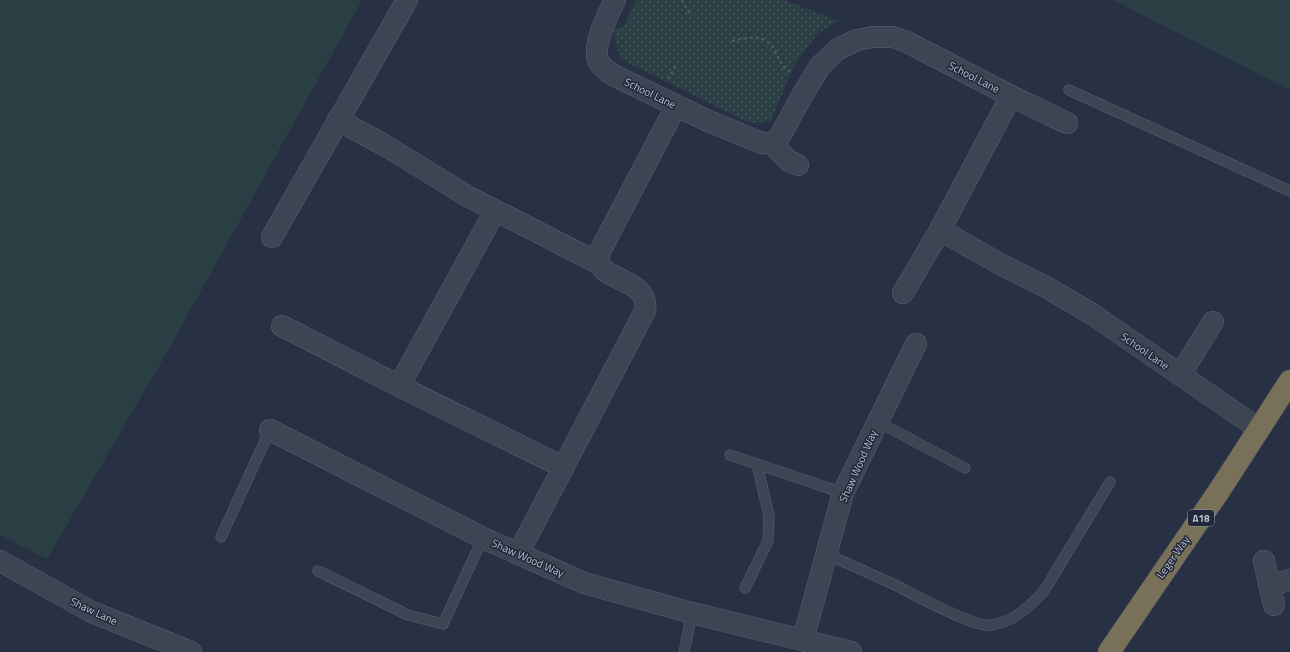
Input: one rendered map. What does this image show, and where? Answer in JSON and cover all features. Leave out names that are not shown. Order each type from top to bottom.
[{"type":"highway","name":"Leger Way","points":[[1109,652],[1219,491],[1290,381]]},
{"type":"street","points":[[272,237],[407,0]]},
{"type":"street","name":"School Lane","points":[[615,0],[597,46],[598,61],[604,69],[613,75],[676,106],[762,143],[771,143],[778,138],[820,66],[838,49],[862,39],[872,37],[893,37],[907,42],[1010,96],[940,230],[1086,310],[1259,430]]},
{"type":"street","points":[[1010,96],[1067,123]]},
{"type":"street","points":[[598,263],[600,251],[676,106]]},
{"type":"street","points":[[338,120],[386,146],[467,196],[598,263],[604,270],[636,288],[645,297],[645,311],[518,554]]},
{"type":"street","points":[[771,143],[789,161],[798,165]]},
{"type":"street","points":[[399,386],[495,210]]},
{"type":"street","points":[[903,293],[940,230]]},
{"type":"street","points":[[1180,376],[1213,322]]},
{"type":"street","points":[[282,326],[563,467]]},
{"type":"street","name":"Shaw Wood Way","points":[[803,640],[843,493],[916,344]]},
{"type":"street","name":"Shaw Wood Way","points":[[270,430],[483,538],[584,583],[692,613],[851,652]]},
{"type":"street","name":"Shaw Lane","points":[[0,561],[92,612],[191,652]]},
{"type":"street","points":[[1264,561],[1274,605]]},
{"type":"street","points":[[1270,585],[1290,580]]},
{"type":"lane","points":[[1069,90],[1290,191]]},
{"type":"lane","points":[[878,422],[965,468]]},
{"type":"lane","points":[[221,537],[270,430]]},
{"type":"lane","points":[[730,456],[843,493]]},
{"type":"lane","points":[[745,588],[768,541],[769,516],[757,464]]},
{"type":"lane","points":[[826,554],[892,583],[973,623],[990,626],[1012,619],[1030,606],[1044,591],[1110,482]]},
{"type":"lane","points":[[318,571],[408,615],[443,624],[483,538]]},
{"type":"lane","points":[[684,652],[692,613]]},
{"type":"path","points":[[682,0],[691,16]]},
{"type":"path","points":[[732,41],[756,37],[767,41],[773,48],[778,60],[786,70],[809,84]]},
{"type":"green space","points":[[0,0],[362,0],[166,354],[47,559],[0,535]]},
{"type":"green space","points":[[636,0],[784,0],[839,21],[818,33],[793,67],[771,121],[750,123],[620,59],[613,30],[624,26]]},
{"type":"green space","points":[[1113,0],[1290,0],[1290,90]]}]
